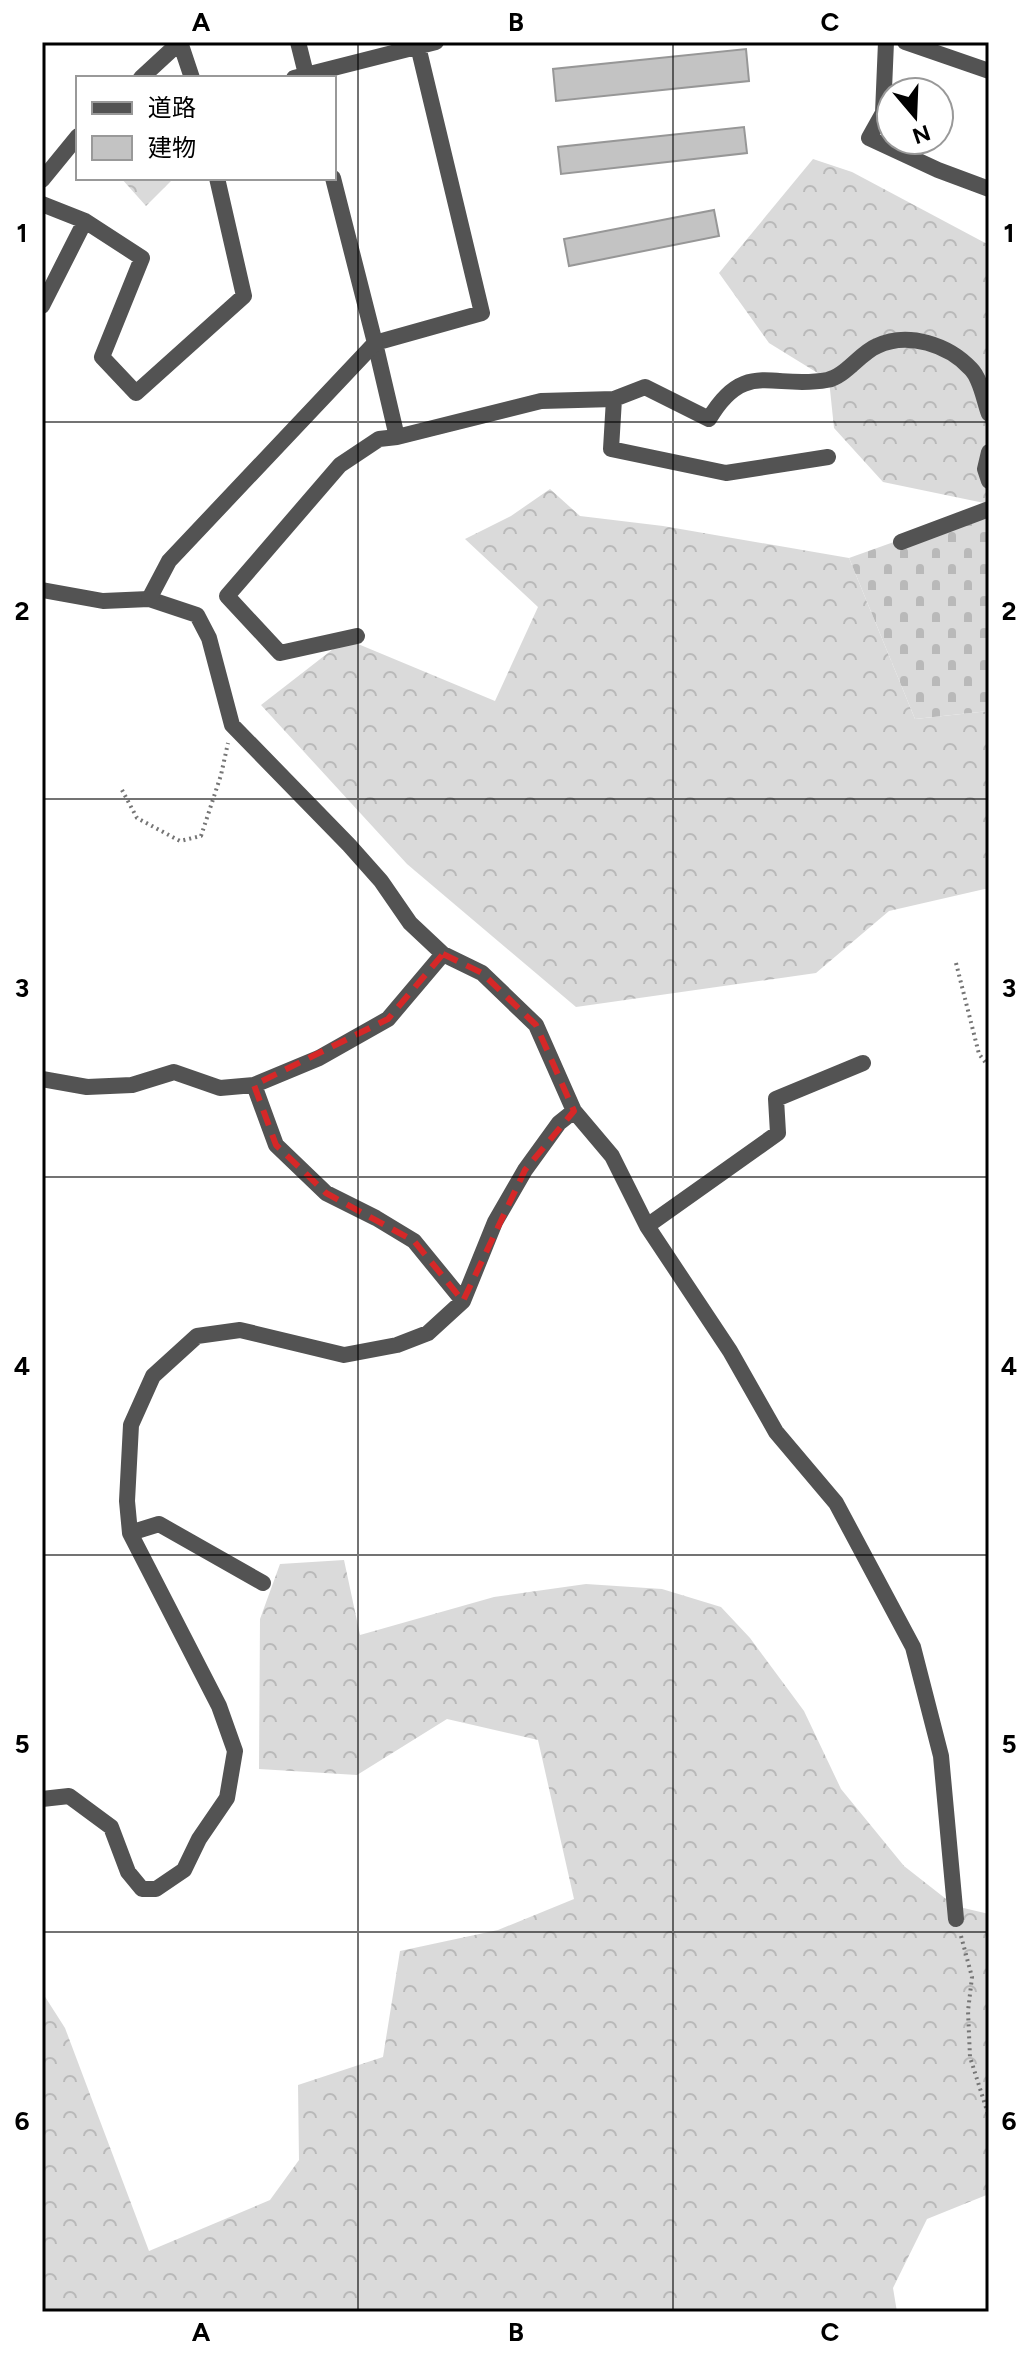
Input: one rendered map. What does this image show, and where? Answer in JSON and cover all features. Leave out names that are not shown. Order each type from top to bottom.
[{"type":"street","points":[[143,76],[180,42],[191,76]]},
{"type":"street","points":[[298,42],[302,76]]},
{"type":"street","points":[[306,76],[418,44],[436,42]]},
{"type":"street","points":[[886,42],[883,113],[869,138],[938,170],[989,189]]},
{"type":"street","points":[[905,42],[989,71]]},
{"type":"street","points":[[149,599],[169,561],[375,343],[482,313],[418,44]]},
{"type":"street","points":[[42,180],[76,138]]},
{"type":"street","points":[[42,204],[85,221],[142,258],[102,357],[136,393],[244,296],[217,180]]},
{"type":"street","points":[[334,180],[397,437]]},
{"type":"street","points":[[42,306],[85,221]]},
{"type":"street","points":[[357,636],[280,653],[227,596],[340,465],[379,439],[541,401],[614,399],[645,387],[709,419],[721,399],[746,381],[829,380],[877,345],[910,340],[939,345],[973,370],[989,414]]},
{"type":"street","points":[[614,399],[611,449],[726,473],[828,457]]},
{"type":"street","points":[[989,452],[985,469],[989,481]]},
{"type":"street","points":[[901,542],[989,509]]},
{"type":"street","points":[[42,590],[103,601],[149,599],[197,615],[209,638],[232,725],[349,845],[381,881],[410,923],[443,954],[482,973],[536,1025],[574,1111],[612,1156],[647,1226],[730,1351],[776,1432],[836,1503],[913,1647],[941,1756],[956,1919]]},
{"type":"street","points":[[42,1079],[87,1087],[117,1086],[132,1085],[174,1072],[220,1088],[254,1085],[319,1058],[388,1019],[443,954]]},
{"type":"street","points":[[647,1226],[778,1133],[776,1099],[863,1063]]},
{"type":"street","points":[[254,1085],[276,1145],[326,1193],[414,1241],[463,1301]]},
{"type":"street","points":[[42,1799],[69,1796],[111,1827],[128,1872],[142,1889],[156,1889],[184,1870],[199,1839],[227,1798],[235,1751],[219,1706],[130,1533],[127,1501],[131,1425],[153,1376],[197,1336],[240,1330],[344,1355],[397,1345],[428,1333],[463,1301],[495,1222],[525,1170],[559,1123],[574,1111]]},
{"type":"street","points":[[130,1533],[159,1524],[263,1583]]},
{"type":"path","points":[[122,790],[137,818],[180,841],[201,836],[221,775],[232,725]]},
{"type":"path","points":[[956,963],[979,1054],[989,1067]]},
{"type":"path","points":[[956,1919],[972,1977],[968,2011],[970,2057],[989,2117]]},
{"type":"highlighted area","points":[[443,954],[482,973],[536,1025],[574,1111],[525,1170],[463,1301],[414,1241],[326,1193],[276,1145],[254,1085],[388,1019]]},
{"type":"green space","points":[[813,159],[852,172],[989,245],[989,504],[883,482],[834,428],[829,380],[769,343],[719,273]]},
{"type":"green space","points":[[123,180],[172,180],[146,206]]},
{"type":"green space","points":[[550,489],[580,516],[663,526],[849,558],[915,719],[989,711],[989,888],[889,911],[816,973],[576,1007],[407,864],[261,705],[346,639],[495,701],[538,607],[465,539],[511,516]]},
{"type":"green space","points":[[989,508],[989,711],[915,719],[849,558]]},
{"type":"green space","points":[[344,1560],[360,1635],[494,1597],[586,1584],[662,1589],[721,1607],[750,1638],[804,1711],[841,1789],[904,1866],[955,1906],[989,1914],[989,2194],[927,2219],[893,2288],[897,2312],[42,2312],[42,1992],[65,2028],[149,2251],[270,2200],[299,2160],[298,2085],[383,2057],[400,1951],[498,1930],[574,1899],[538,1740],[447,1719],[357,1775],[259,1769],[260,1619],[280,1564]]},
{"type":"building","points":[[746,49],[749,81],[556,101],[553,69]]},
{"type":"building","points":[[744,127],[747,153],[561,174],[558,147]]},
{"type":"building","points":[[714,210],[719,236],[569,266],[564,239]]}]
